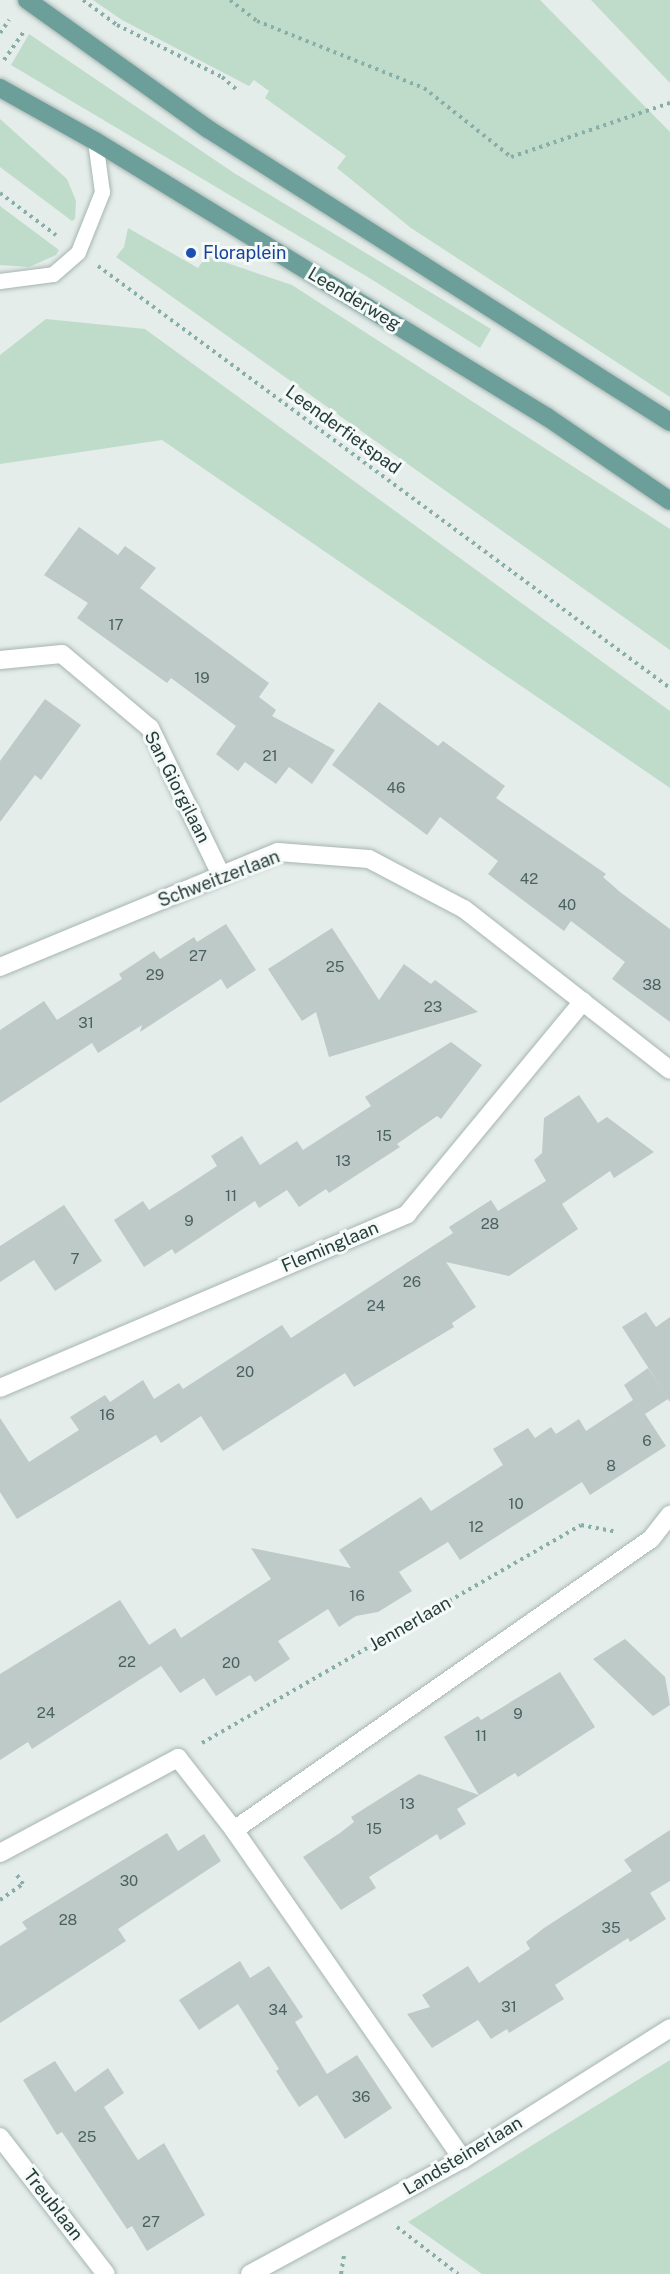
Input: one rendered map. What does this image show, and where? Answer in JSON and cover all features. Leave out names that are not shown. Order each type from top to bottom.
[{"type":"main road","points":[[27,0],[208,129],[670,422]]},
{"type":"main road","name":"Leenderweg","points":[[0,88],[95,141],[546,417],[670,501]]},
{"type":"street","name":"San Giorgilaan","points":[[0,660],[62,654],[150,728],[221,874]]},
{"type":"street","name":"Schweitzerlaan","points":[[0,967],[278,852],[369,859],[464,909],[670,1070]]},
{"type":"street","name":"Fleminglaan","points":[[0,1388],[407,1214],[583,1001]]},
{"type":"street","points":[[234,1830],[651,1539],[670,1515]]},
{"type":"street","points":[[0,1853],[178,1758],[234,1830],[463,2159]]},
{"type":"street","name":"Landsteinerlaan","points":[[250,2274],[355,2221],[463,2159],[670,2028]]},
{"type":"street","name":"Treublaan","points":[[0,2137],[106,2274]]},
{"type":"lane","points":[[0,281],[53,274],[78,252],[102,192],[95,141]]},
{"type":"path","points":[[83,0],[117,25],[222,77],[238,91]]},
{"type":"path","points":[[230,0],[257,21],[424,88],[511,157],[670,103]]},
{"type":"path","points":[[0,33],[10,18]]},
{"type":"path","points":[[3,60],[25,29]]},
{"type":"path","name":"Leenderfietspad","points":[[0,193],[670,688]]},
{"type":"path","name":"Jennerlaan","points":[[178,1758],[581,1525],[651,1539]]},
{"type":"path","points":[[355,2221],[393,2224],[458,2274]]},
{"type":"green space","points":[[93,0],[540,0],[670,132],[670,397],[411,228],[337,168],[346,156],[265,98],[269,91],[254,80],[249,86],[122,20]]},
{"type":"green space","points":[[591,0],[670,0],[670,83]]},
{"type":"green space","points":[[29,34],[234,173],[491,329],[480,348],[371,279],[11,65]]},
{"type":"green space","points":[[0,119],[67,179],[76,201],[75,219],[72,221],[0,167]]},
{"type":"green space","points":[[0,206],[59,250],[56,255],[29,267],[0,265]]},
{"type":"green space","points":[[128,228],[198,268],[206,256],[292,285],[670,529],[670,650],[116,257],[124,247]]},
{"type":"green space","points":[[46,319],[145,329],[670,711],[670,788],[162,440],[0,464],[0,355]]},
{"type":"green space","points":[[670,2060],[670,2274],[482,2274],[408,2222]]},
{"type":"building","points":[[79,527],[118,555],[125,546],[156,568],[140,588],[269,683],[259,697],[276,710],[272,716],[335,750],[312,784],[289,767],[276,784],[245,762],[238,771],[216,754],[236,726],[171,678],[167,683],[77,618],[88,603],[44,575]]},
{"type":"building","points":[[45,699],[81,725],[41,780],[35,775],[0,822],[0,761]]},
{"type":"building","points":[[379,702],[438,746],[443,741],[505,786],[496,798],[606,874],[603,877],[620,892],[670,929],[670,1022],[612,979],[625,962],[571,921],[564,931],[488,874],[498,861],[440,817],[427,835],[332,765]]},
{"type":"building","points":[[226,924],[256,970],[227,989],[221,979],[140,1032],[142,1025],[98,1053],[92,1043],[0,1103],[0,1030],[44,1001],[57,1020],[122,979],[119,974],[154,951],[160,959],[194,937],[197,942]]},
{"type":"building","points":[[332,928],[379,1000],[404,964],[431,984],[435,980],[478,1012],[329,1057],[316,1012],[302,1021],[268,969]]},
{"type":"building","points":[[451,1042],[482,1065],[441,1119],[437,1116],[397,1144],[400,1147],[329,1193],[326,1189],[299,1207],[287,1190],[259,1208],[255,1201],[175,1254],[172,1249],[144,1267],[114,1220],[143,1201],[149,1210],[182,1189],[217,1166],[211,1156],[242,1136],[260,1165],[297,1141],[303,1150],[371,1106],[365,1097]]},
{"type":"building","points":[[579,1095],[598,1123],[607,1117],[654,1152],[614,1178],[610,1171],[562,1204],[578,1229],[509,1276],[446,1262],[476,1307],[452,1323],[454,1327],[354,1387],[345,1373],[223,1451],[201,1416],[161,1443],[156,1435],[17,1519],[0,1492],[0,1418],[29,1462],[79,1430],[70,1417],[105,1395],[110,1402],[143,1380],[154,1399],[179,1383],[183,1389],[282,1325],[291,1338],[453,1233],[449,1227],[491,1200],[498,1211],[546,1181],[534,1160],[542,1153],[544,1118]]},
{"type":"building","points":[[64,1205],[102,1261],[55,1291],[34,1260],[0,1282],[0,1246]]},
{"type":"building","points":[[646,1312],[656,1327],[670,1317],[670,1402],[668,1399],[645,1414],[666,1446],[590,1495],[582,1482],[460,1560],[448,1542],[399,1572],[412,1591],[378,1612],[356,1616],[339,1627],[328,1609],[278,1641],[290,1659],[255,1682],[250,1675],[216,1696],[204,1678],[180,1693],[161,1666],[32,1749],[28,1742],[0,1760],[0,1674],[120,1600],[149,1645],[175,1628],[181,1638],[271,1579],[251,1548],[351,1568],[339,1550],[421,1497],[431,1511],[503,1465],[493,1449],[528,1428],[535,1438],[551,1427],[556,1434],[579,1419],[586,1431],[633,1400],[624,1385],[648,1368],[662,1389],[622,1327]]},
{"type":"building","points":[[625,1639],[665,1677],[670,1705],[653,1716],[593,1659]]},
{"type":"building","points":[[560,1672],[595,1727],[518,1777],[515,1773],[457,1809],[466,1824],[440,1840],[437,1834],[369,1877],[376,1888],[341,1910],[303,1857],[354,1822],[351,1817],[419,1774],[479,1795],[444,1737],[478,1716],[481,1720]]},
{"type":"building","points":[[670,1830],[670,1881],[650,1893],[666,1919],[630,1942],[628,1938],[555,1985],[564,1999],[509,2033],[507,2029],[491,2039],[478,2020],[432,2048],[407,2014],[430,2007],[422,1995],[468,1966],[479,1983],[530,1949],[526,1942],[544,1928],[632,1871],[624,1860]]},
{"type":"building","points":[[167,1833],[178,1851],[204,1834],[221,1861],[118,1929],[126,1941],[0,2023],[0,1946],[27,1929],[22,1922]]},
{"type":"building","points":[[240,1961],[250,1978],[269,1966],[303,2017],[295,2022],[327,2074],[357,2055],[392,2108],[345,2139],[317,2095],[299,2107],[276,2071],[279,2069],[238,2004],[199,2030],[179,2000]]},
{"type":"building","points":[[55,2061],[75,2092],[108,2068],[124,2093],[104,2107],[138,2160],[164,2143],[205,2215],[147,2251],[132,2226],[127,2229],[62,2132],[57,2135],[23,2080]]},
{"type":"place","name":"Floraplein","points":[[191,253]]}]
